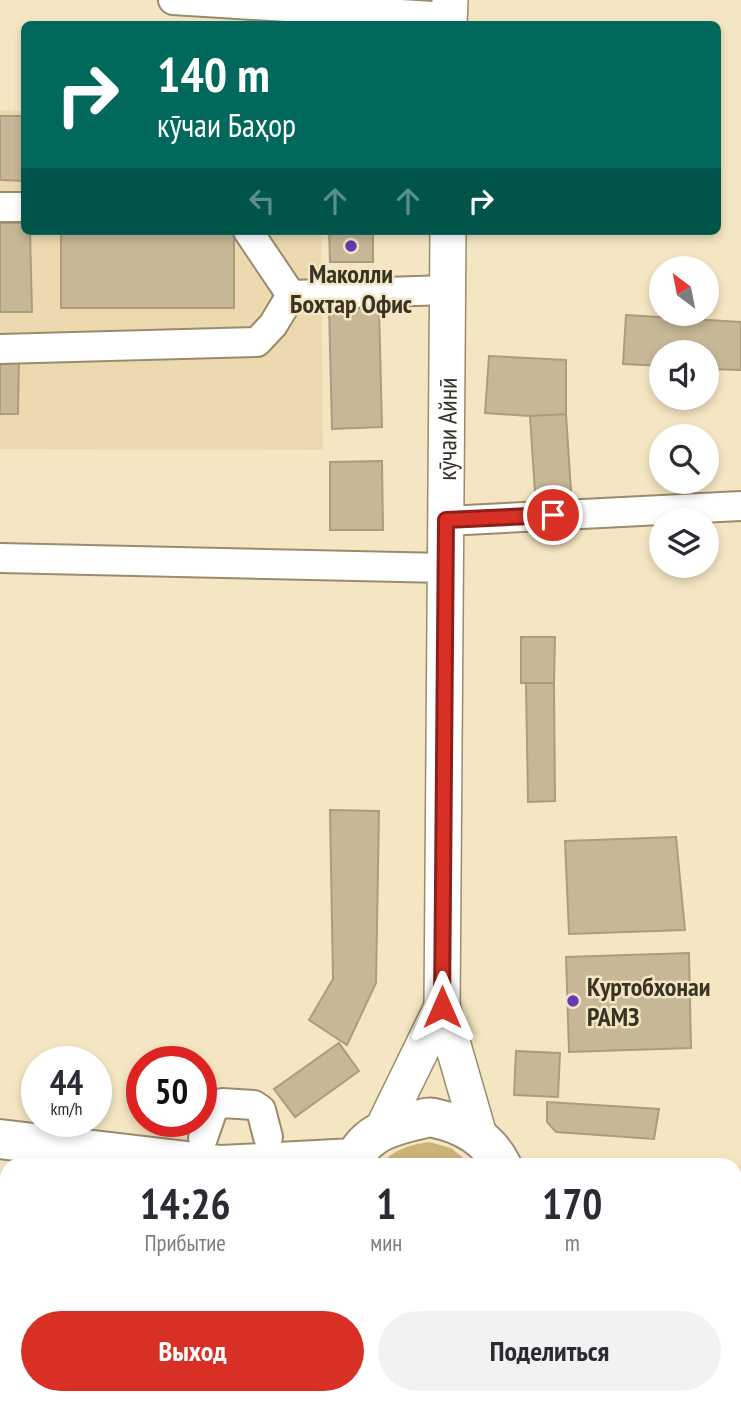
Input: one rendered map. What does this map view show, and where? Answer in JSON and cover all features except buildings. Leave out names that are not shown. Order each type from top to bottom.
[{"type":"highway","points":[[355,1158],[367,1142],[383,1128],[432,1117],[479,1135],[498,1158]]},
{"type":"highway","points":[[0,1139],[261,1158]]},
{"type":"main road","name":"кӯчаи Айнӣ","points":[[448,235],[442,1007],[479,1135]]},
{"type":"main road","name":"кӯчаи Айнӣ","points":[[383,1128],[442,1007]]},
{"type":"street","points":[[173,0],[449,14]]},
{"type":"street","points":[[0,207],[21,207]]},
{"type":"street","points":[[251,235],[291,295]]},
{"type":"street","points":[[291,295],[447,290]]},
{"type":"street","points":[[0,349],[257,342],[273,325],[291,295]]},
{"type":"street","points":[[446,520],[741,506]]},
{"type":"street","points":[[0,558],[445,568]]},
{"type":"street","points":[[215,1156],[212,1109],[222,1103],[254,1105],[261,1110],[268,1137]]},
{"type":"shaded area","points":[[0,110],[21,111],[21,235],[321,235],[323,450],[0,449]]},
{"type":"shaded area","points":[[429,1142],[451,1148],[463,1158],[388,1158],[415,1145]]},
{"type":"place","name":"Маколли Бохтар Офис","points":[[351,246]]},
{"type":"place","name":"Куртобхонаи РАМЗ","points":[[573,1001]]},
{"type":"route","points":[[442,1007],[446,520],[553,515]]}]
